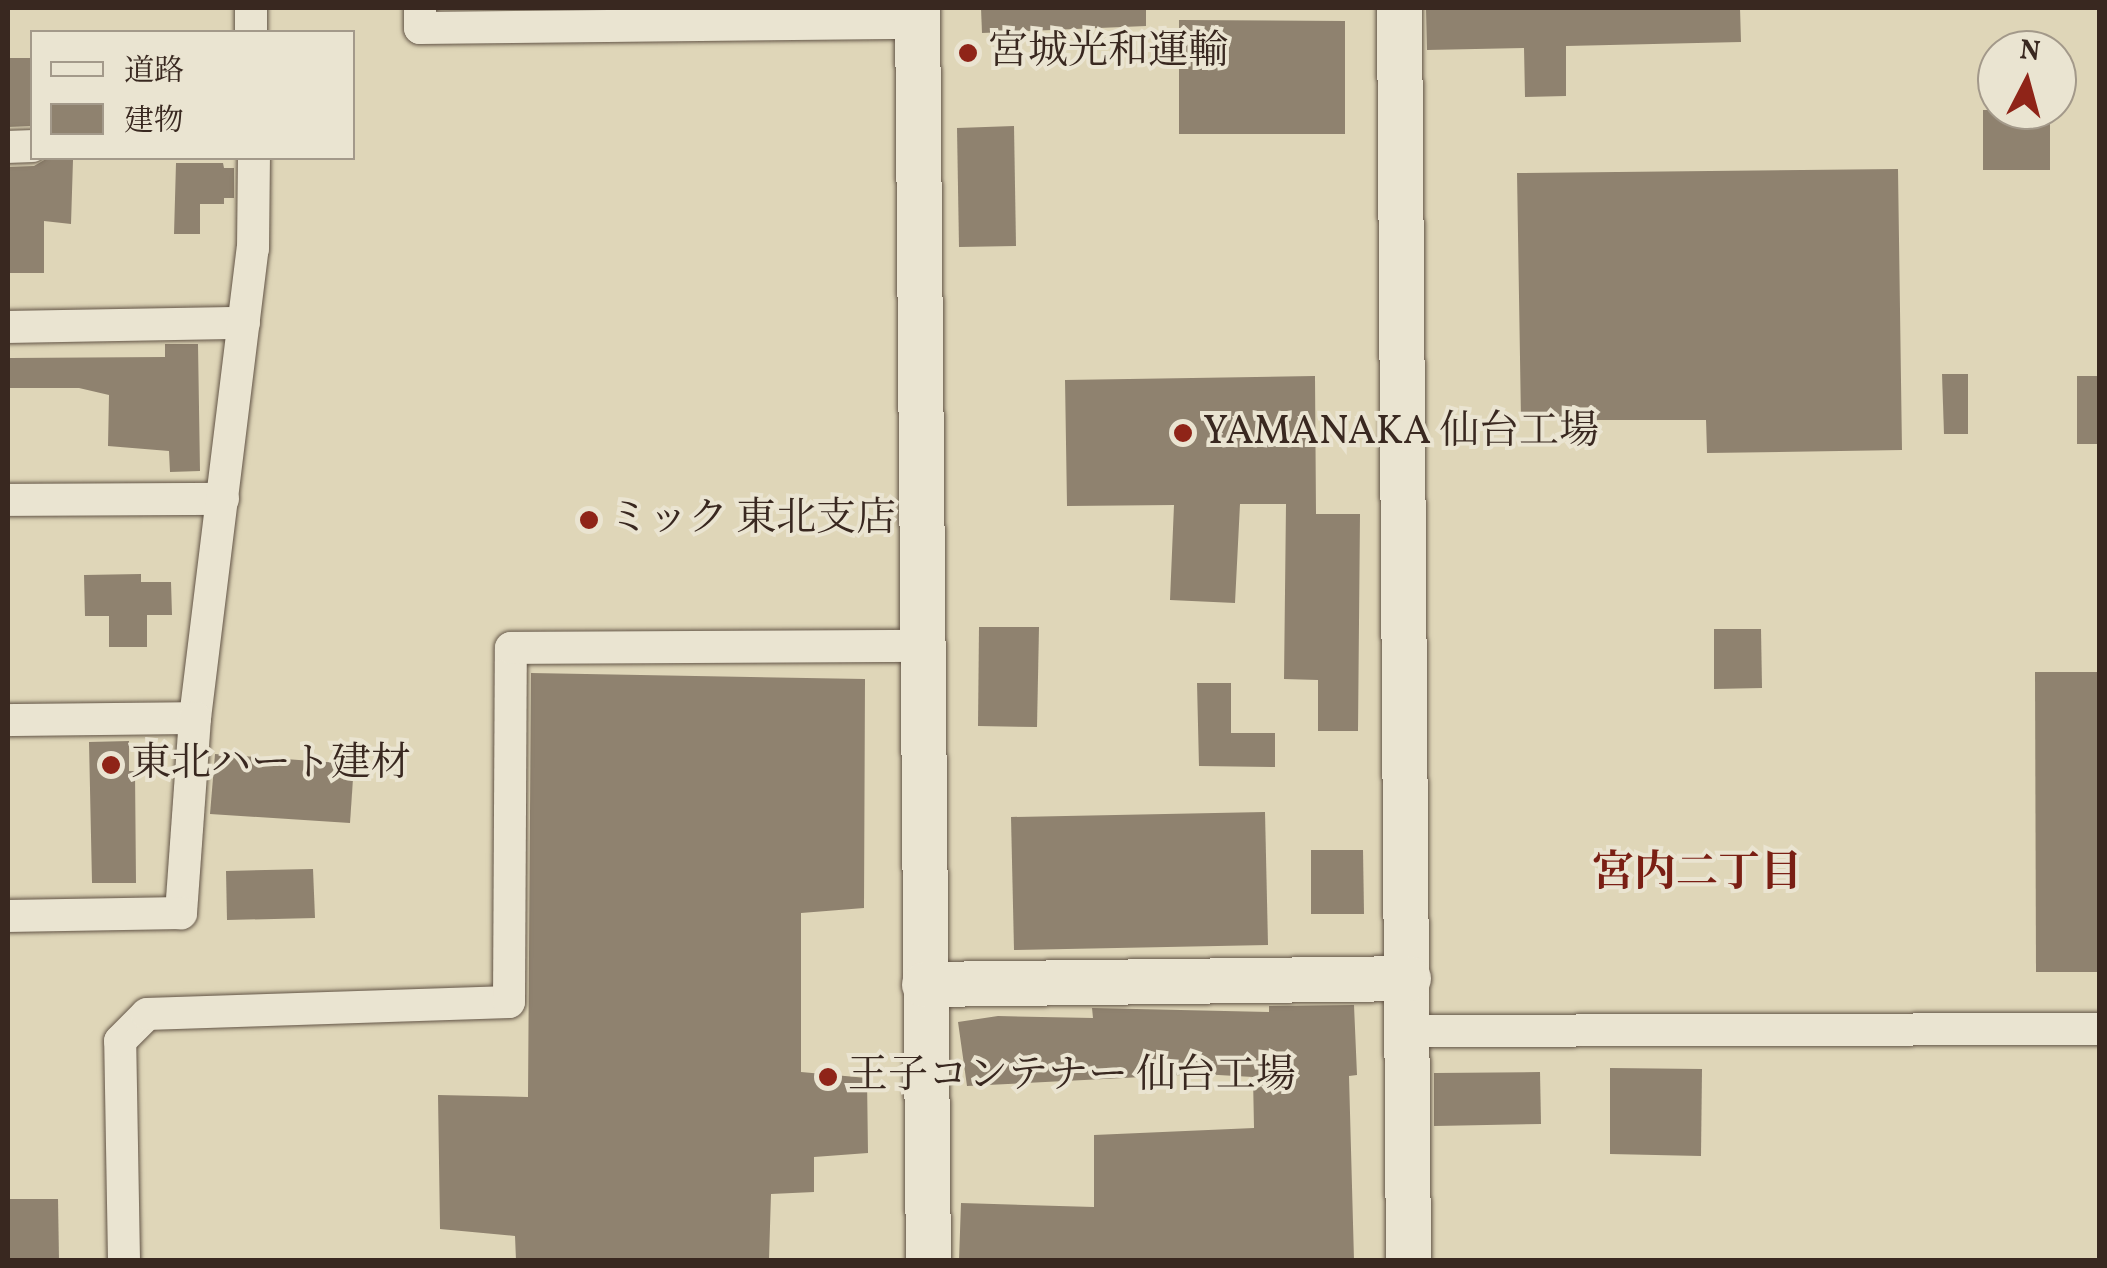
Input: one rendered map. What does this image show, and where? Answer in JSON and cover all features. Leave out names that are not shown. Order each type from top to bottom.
[{"type":"street","points":[[420,8],[420,28],[917,15],[928,1260]]},
{"type":"street","points":[[1399,8],[1408,1260]]},
{"type":"street","points":[[8,916],[181,913],[195,718],[253,249],[254,160]]},
{"type":"street","points":[[8,327],[244,324]]},
{"type":"street","points":[[8,500],[223,499]]},
{"type":"street","points":[[124,1260],[120,1041],[147,1014],[509,1002],[511,648],[922,646]]},
{"type":"street","points":[[8,720],[195,718]]},
{"type":"street","points":[[924,984],[1408,978]]},
{"type":"street","points":[[1408,1031],[2100,1028]]},
{"type":"building","points":[[981,8],[1146,8],[1146,26],[982,33]]},
{"type":"building","points":[[1426,8],[1740,8],[1741,42],[1566,46],[1566,96],[1525,97],[1524,48],[1427,50]]},
{"type":"building","points":[[1179,20],[1345,21],[1345,134],[1179,134]]},
{"type":"building","points":[[8,58],[30,58],[30,126],[8,127]]},
{"type":"building","points":[[1014,126],[1016,246],[959,247],[957,128]]},
{"type":"building","points":[[1983,130],[2050,130],[2050,170],[1983,170]]},
{"type":"building","points":[[44,160],[73,160],[71,224],[44,221],[44,273],[8,273],[8,167],[34,166]]},
{"type":"building","points":[[176,163],[223,163],[224,168],[234,168],[234,198],[224,198],[224,204],[200,204],[200,234],[174,234]]},
{"type":"building","points":[[1898,169],[1902,450],[1707,453],[1706,420],[1521,420],[1517,173]]},
{"type":"building","points":[[165,344],[198,344],[200,471],[170,472],[169,451],[108,446],[109,395],[79,388],[10,388],[10,358],[165,357]]},
{"type":"building","points":[[1942,374],[1968,374],[1968,434],[1944,434]]},
{"type":"building","points":[[1315,376],[1316,514],[1360,514],[1358,731],[1318,731],[1318,680],[1284,679],[1286,504],[1240,504],[1235,603],[1170,600],[1174,505],[1067,506],[1065,380]]},
{"type":"building","points":[[2077,376],[2100,376],[2100,444],[2077,444]]},
{"type":"building","points":[[141,574],[141,582],[171,582],[172,615],[147,615],[147,647],[109,647],[109,616],[85,616],[84,575]]},
{"type":"building","points":[[979,627],[1039,627],[1037,727],[978,726]]},
{"type":"building","points":[[1714,629],[1761,629],[1762,688],[1714,689]]},
{"type":"building","points":[[2035,672],[2100,672],[2100,972],[2036,972]]},
{"type":"building","points":[[531,673],[865,679],[864,908],[801,913],[801,1072],[867,1078],[868,1153],[814,1157],[814,1192],[771,1194],[769,1259],[516,1260],[515,1236],[440,1229],[438,1095],[528,1097]]},
{"type":"building","points":[[1197,683],[1231,683],[1231,733],[1275,733],[1275,767],[1199,766]]},
{"type":"building","points":[[129,741],[129,771],[135,771],[136,883],[92,883],[89,742]]},
{"type":"building","points":[[215,754],[354,764],[350,823],[210,814]]},
{"type":"building","points":[[1265,812],[1268,945],[1014,950],[1011,817]]},
{"type":"building","points":[[1311,850],[1363,850],[1364,914],[1311,914]]},
{"type":"building","points":[[313,869],[315,918],[227,920],[226,871]]},
{"type":"building","points":[[1354,1005],[1357,1075],[1349,1076],[1354,1260],[959,1260],[961,1203],[1094,1207],[1094,1135],[1254,1128],[1253,1077],[1201,1074],[967,1086],[958,1022],[998,1016],[1093,1018],[1092,1008],[1269,1012],[1269,1006]]},
{"type":"building","points":[[1610,1068],[1702,1069],[1701,1156],[1610,1154]]},
{"type":"building","points":[[1540,1072],[1541,1124],[1434,1126],[1434,1073]]},
{"type":"building","points":[[8,1199],[58,1199],[59,1260],[8,1260]]},
{"type":"place","name":"宮城光和運輸","points":[[968,53]]},
{"type":"place","name":"YAMANAKA 仙台工場","points":[[1183,433]]},
{"type":"place","name":"ミック 東北支店","points":[[589,520]]},
{"type":"place","name":"東北ハート建材","points":[[111,765]]},
{"type":"place","name":"王子コンテナー 仙台工場","points":[[828,1077]]},
{"type":"district","name":"宮内二丁目","points":[[1697,875]]}]
